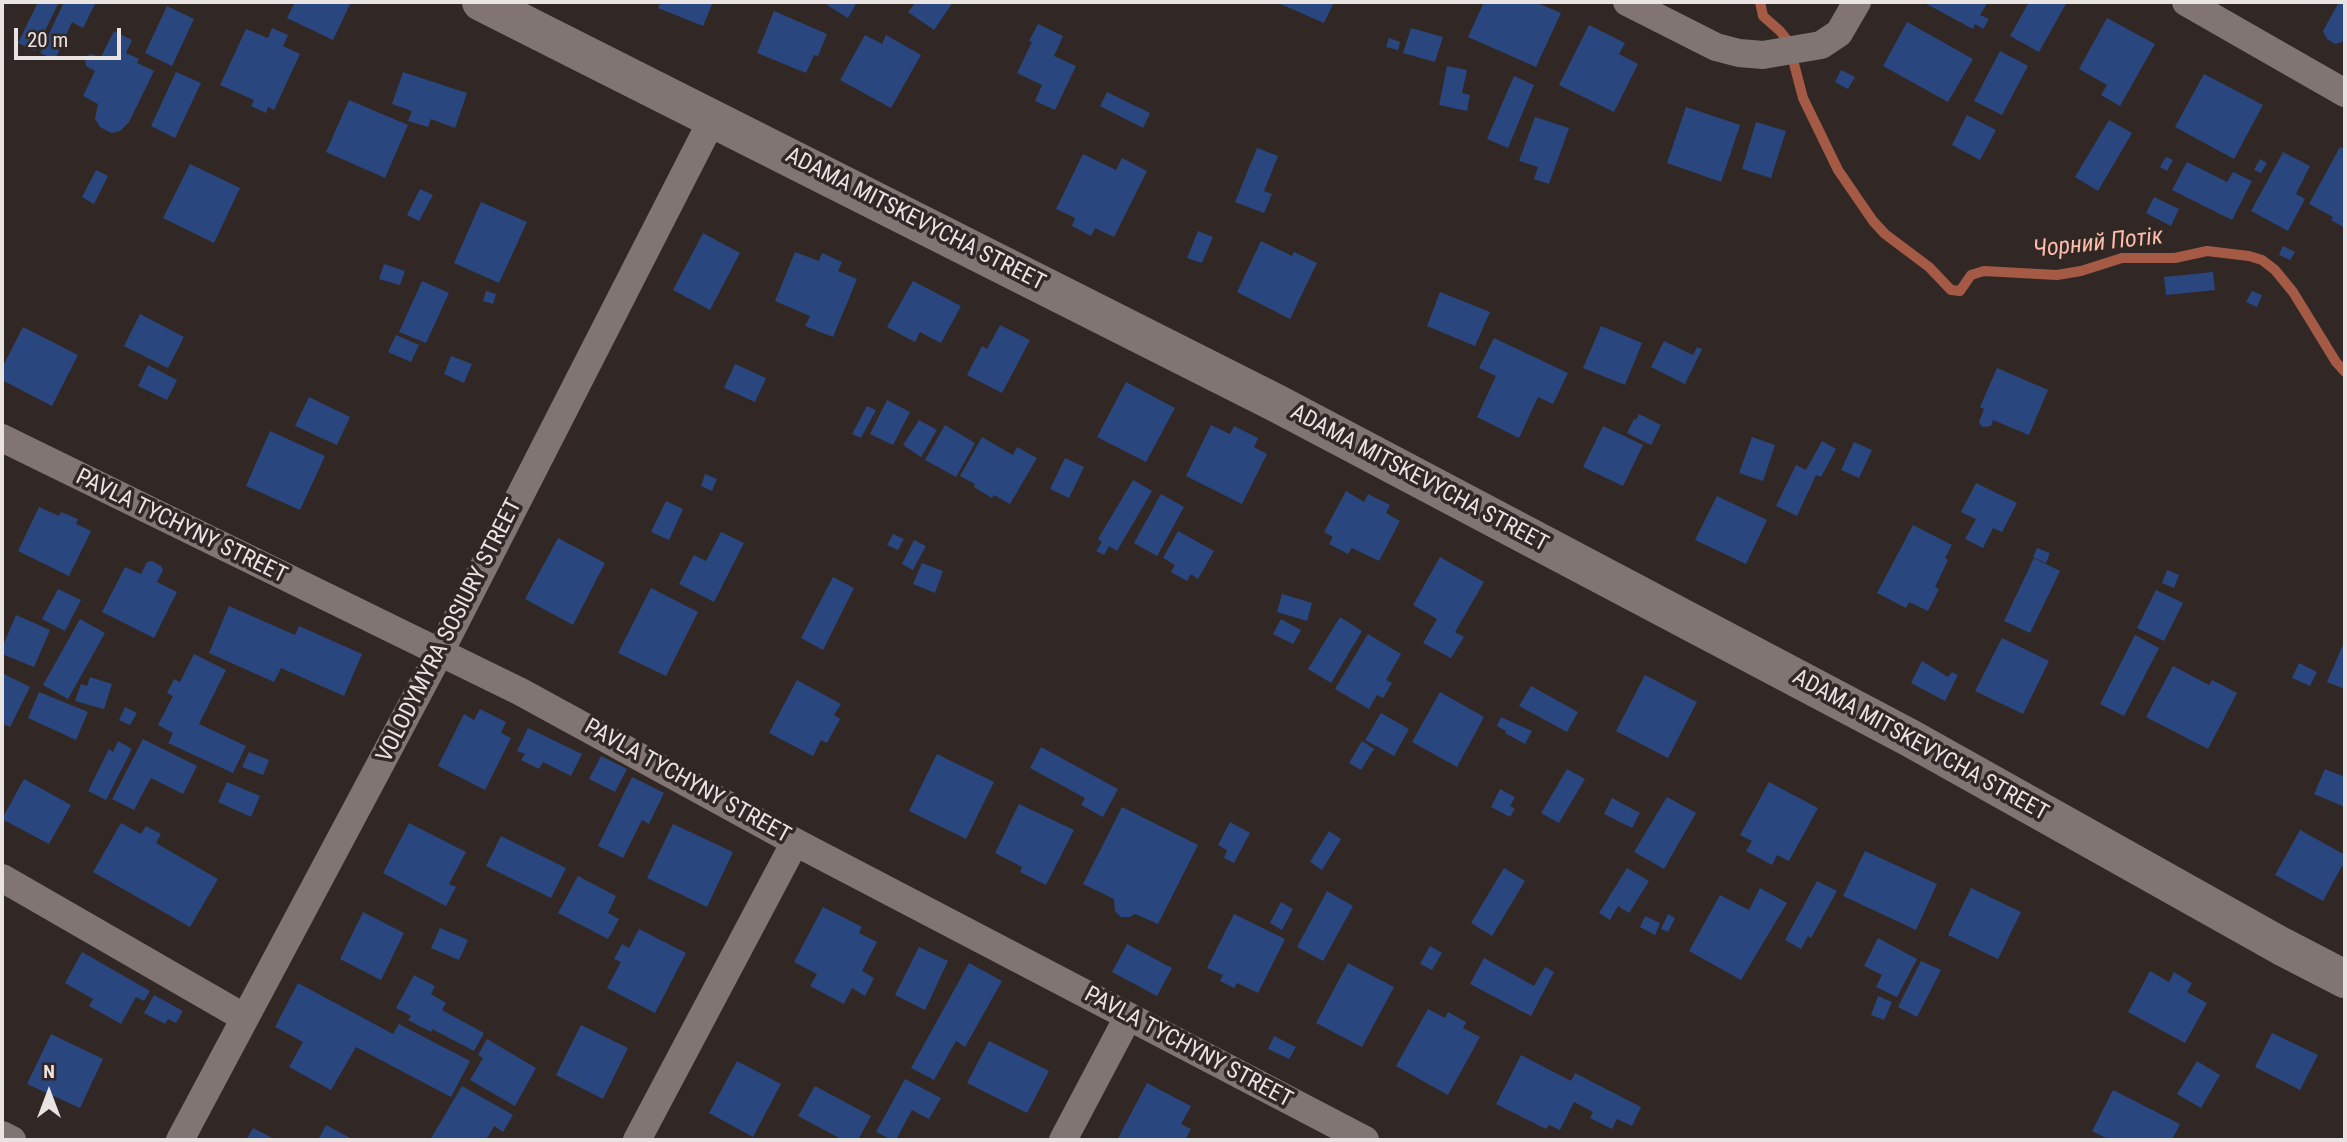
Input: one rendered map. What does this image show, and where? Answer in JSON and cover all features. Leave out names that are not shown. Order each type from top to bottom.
[{"type":"street","name":"ADAMA MITSKEVYCHA STREET","points":[[481,2],[1290,410],[1910,738],[2281,946],[2345,979]]},
{"type":"street","points":[[1627,2],[1704,41],[1739,53],[1775,53],[1821,45],[1839,33],[1857,2]]},
{"type":"street","points":[[2186,2],[2345,93]]},
{"type":"street","name":"VOLODYMYRA SOSIURY STREET","points":[[180,1140],[439,654],[713,118]]},
{"type":"street","name":"PAVLA TYCHYNY STREET","points":[[2,438],[521,692],[795,842],[1365,1140]]},
{"type":"street","points":[[637,1140],[795,842]]},
{"type":"street","points":[[2,878],[245,1018]]},
{"type":"street","points":[[1063,1140],[1128,1017]]},
{"type":"street","points":[[2,1135],[12,1140]]},
{"type":"building","points":[[38,2],[59,2],[35,51],[18,43]]},
{"type":"building","points":[[64,2],[96,2],[83,28],[72,22],[55,60],[40,53]]},
{"type":"building","points":[[295,2],[351,2],[333,40],[287,18]]},
{"type":"building","points":[[661,2],[713,2],[703,26],[658,8]]},
{"type":"building","points":[[829,2],[857,2],[848,18],[827,5]]},
{"type":"building","points":[[916,2],[953,2],[934,30],[908,12]]},
{"type":"building","points":[[1276,2],[1334,2],[1324,23]]},
{"type":"building","points":[[1484,2],[1535,2],[1561,13],[1536,67],[1468,37]]},
{"type":"building","points":[[1923,2],[1988,2],[1980,15],[1989,19],[1983,29],[1975,24],[1973,29]]},
{"type":"building","points":[[2029,2],[2067,2],[2039,52],[2010,36]]},
{"type":"building","points":[[2339,2],[2345,2],[2345,38],[2335,44],[2327,39],[2323,31]]},
{"type":"building","points":[[167,6],[194,19],[172,66],[145,53]]},
{"type":"building","points":[[774,11],[827,34],[818,56],[814,55],[806,73],[757,53]]},
{"type":"building","points":[[2107,18],[2155,44],[2120,106],[2101,95],[2107,85],[2079,69]]},
{"type":"building","points":[[1907,22],[1973,59],[1948,102],[1883,66]]},
{"type":"building","points":[[1038,24],[1063,36],[1054,56],[1076,66],[1055,110],[1035,101],[1042,85],[1017,73]]},
{"type":"building","points":[[1589,25],[1625,43],[1619,54],[1638,64],[1614,112],[1559,85]]},
{"type":"building","points":[[272,28],[288,35],[283,46],[300,54],[274,110],[268,107],[266,113],[251,106],[254,100],[220,85],[246,29],[268,38]]},
{"type":"building","points":[[1411,28],[1443,37],[1435,62],[1403,53]]},
{"type":"building","points":[[114,31],[132,40],[126,53],[139,59],[137,63],[154,71],[129,122],[120,131],[111,133],[100,127],[95,119],[98,104],[83,96],[95,71],[86,66],[85,59],[90,54],[101,57]]},
{"type":"building","points":[[865,35],[882,44],[886,35],[921,55],[891,108],[840,80]]},
{"type":"building","points":[[1389,38],[1400,42],[1398,50],[1386,47]]},
{"type":"building","points":[[2000,51],[2028,66],[2002,115],[1974,101]]},
{"type":"building","points":[[1447,66],[1467,70],[1462,93],[1470,95],[1467,111],[1439,105]]},
{"type":"building","points":[[1841,70],[1855,77],[1848,89],[1835,82]]},
{"type":"building","points":[[176,72],[201,83],[175,138],[151,126]]},
{"type":"building","points":[[403,72],[467,93],[455,128],[431,119],[428,127],[408,121],[412,111],[392,104]]},
{"type":"building","points":[[2204,74],[2263,105],[2234,159],[2175,127]]},
{"type":"building","points":[[1514,76],[1534,85],[1508,148],[1487,139]]},
{"type":"building","points":[[1107,92],[1150,113],[1143,128],[1100,106]]},
{"type":"building","points":[[349,100],[408,125],[385,178],[326,152]]},
{"type":"building","points":[[1686,107],[1740,125],[1721,182],[1667,163]]},
{"type":"building","points":[[1967,115],[1996,130],[1980,160],[1952,145]]},
{"type":"building","points":[[1535,117],[1569,128],[1549,184],[1534,179],[1538,167],[1519,161]]},
{"type":"building","points":[[2109,120],[2132,133],[2098,191],[2075,177]]},
{"type":"building","points":[[1756,122],[1786,131],[1771,178],[1742,169]]},
{"type":"building","points":[[2340,147],[2345,150],[2345,228],[2331,220],[2333,217],[2309,204]]},
{"type":"building","points":[[1257,148],[1278,156],[1264,191],[1272,194],[1264,213],[1235,202]]},
{"type":"building","points":[[2283,152],[2310,166],[2296,194],[2305,199],[2288,231],[2251,211]]},
{"type":"building","points":[[1083,154],[1116,170],[1122,158],[1147,171],[1114,237],[1095,228],[1091,236],[1072,226],[1075,218],[1056,209]]},
{"type":"building","points":[[2166,157],[2173,160],[2167,171],[2160,167]]},
{"type":"building","points":[[2260,159],[2267,163],[2261,173],[2254,170]]},
{"type":"building","points":[[2187,162],[2227,182],[2233,172],[2252,181],[2232,220],[2172,190]]},
{"type":"building","points":[[190,164],[240,188],[214,243],[163,218]]},
{"type":"building","points":[[96,170],[108,176],[94,204],[82,197]]},
{"type":"building","points":[[420,189],[433,195],[419,221],[407,215]]},
{"type":"building","points":[[2154,197],[2179,209],[2171,226],[2146,213]]},
{"type":"building","points":[[481,202],[527,222],[499,283],[454,263]]},
{"type":"building","points":[[1198,231],[1213,237],[1202,263],[1187,258]]},
{"type":"building","points":[[703,233],[740,253],[710,310],[673,290]]},
{"type":"building","points":[[1261,241],[1292,256],[1294,252],[1317,263],[1290,319],[1237,292]]},
{"type":"building","points":[[2283,246],[2295,252],[2290,260],[2279,255]]},
{"type":"building","points":[[795,252],[819,261],[822,253],[842,262],[838,271],[857,279],[833,337],[805,326],[810,316],[775,301]]},
{"type":"building","points":[[384,264],[405,271],[400,285],[379,279]]},
{"type":"building","points":[[2213,272],[2215,290],[2166,295],[2164,277]]},
{"type":"building","points":[[422,281],[449,293],[426,343],[399,332]]},
{"type":"building","points":[[913,281],[961,306],[941,343],[920,332],[915,342],[887,327]]},
{"type":"building","points":[[486,291],[496,294],[493,304],[483,301]]},
{"type":"building","points":[[2252,291],[2262,295],[2257,307],[2246,302]]},
{"type":"building","points":[[1440,292],[1490,312],[1475,346],[1427,326]]},
{"type":"building","points":[[140,314],[184,337],[168,368],[124,346]]},
{"type":"building","points":[[1000,325],[1030,340],[1002,393],[967,375],[982,346],[987,349]]},
{"type":"building","points":[[1601,326],[1642,343],[1625,385],[1583,368]]},
{"type":"building","points":[[23,327],[78,355],[52,406],[2,380],[2,368]]},
{"type":"building","points":[[396,335],[419,345],[411,362],[388,352]]},
{"type":"building","points":[[1494,338],[1568,373],[1553,404],[1538,397],[1519,438],[1477,417],[1496,376],[1479,368]]},
{"type":"building","points":[[1664,341],[1693,355],[1697,347],[1702,349],[1685,384],[1651,367]]},
{"type":"building","points":[[451,356],[472,364],[464,383],[444,374]]},
{"type":"building","points":[[735,364],[766,378],[755,402],[724,388]]},
{"type":"building","points":[[148,365],[177,380],[167,400],[138,386]]},
{"type":"building","points":[[1997,368],[2048,390],[2029,435],[1993,420],[1991,426],[1982,427],[1979,422],[1984,409],[1980,407]]},
{"type":"building","points":[[1126,382],[1175,408],[1146,462],[1097,437]]},
{"type":"building","points":[[309,397],[350,417],[337,445],[295,426]]},
{"type":"building","points":[[887,400],[910,412],[893,445],[870,434]]},
{"type":"building","points":[[867,406],[876,410],[861,438],[852,434]]},
{"type":"building","points":[[1639,414],[1661,425],[1651,445],[1627,433]]},
{"type":"building","points":[[919,420],[937,430],[921,457],[903,445]]},
{"type":"building","points":[[945,425],[975,443],[956,477],[925,460]]},
{"type":"building","points":[[1211,425],[1230,434],[1234,426],[1258,438],[1254,447],[1267,454],[1242,504],[1186,476]]},
{"type":"building","points":[[1603,426],[1643,445],[1623,486],[1583,467]]},
{"type":"building","points":[[270,431],[325,456],[300,510],[246,486]]},
{"type":"building","points":[[982,437],[1013,455],[1017,447],[1037,458],[1010,504],[994,495],[992,498],[960,476]]},
{"type":"building","points":[[1752,437],[1775,445],[1763,481],[1739,473]]},
{"type":"building","points":[[1822,441],[1836,449],[1821,477],[1816,475],[1797,516],[1776,506],[1796,465],[1806,470]]},
{"type":"building","points":[[1854,442],[1872,450],[1859,478],[1841,470]]},
{"type":"building","points":[[1065,458],[1084,467],[1069,498],[1050,489]]},
{"type":"building","points":[[705,474],[717,479],[712,491],[701,486]]},
{"type":"building","points":[[1133,480],[1152,491],[1117,551],[1109,546],[1104,555],[1096,551],[1102,542],[1098,539]]},
{"type":"building","points":[[1976,483],[2017,503],[2002,532],[1993,528],[1983,548],[1965,539],[1976,519],[1961,512]]},
{"type":"building","points":[[1346,491],[1364,502],[1368,494],[1390,505],[1386,513],[1400,521],[1379,561],[1352,548],[1348,554],[1329,544],[1333,537],[1324,532]]},
{"type":"building","points":[[1161,494],[1184,507],[1157,556],[1134,543]]},
{"type":"building","points":[[1717,496],[1767,520],[1746,564],[1695,540]]},
{"type":"building","points":[[666,501],[683,509],[669,540],[651,532]]},
{"type":"building","points":[[39,507],[59,516],[61,512],[78,519],[76,524],[91,531],[69,576],[18,551]]},
{"type":"building","points":[[1913,525],[1952,545],[1935,587],[1939,589],[1928,611],[1909,602],[1906,608],[1877,593]]},
{"type":"building","points":[[1178,531],[1214,551],[1198,579],[1191,574],[1187,581],[1171,572],[1175,565],[1163,558]]},
{"type":"building","points":[[721,532],[744,543],[714,602],[679,584],[694,555],[706,561]]},
{"type":"building","points":[[893,534],[904,539],[898,550],[887,545]]},
{"type":"building","points":[[558,538],[605,563],[573,625],[525,599]]},
{"type":"building","points":[[914,540],[926,546],[913,570],[902,564]]},
{"type":"building","points":[[2037,548],[2050,553],[2046,563],[2033,557]]},
{"type":"building","points":[[1440,557],[1484,582],[1455,632],[1464,637],[1451,658],[1423,643],[1437,619],[1413,605]]},
{"type":"building","points":[[2034,558],[2060,571],[2030,633],[2004,621]]},
{"type":"building","points":[[152,561],[163,570],[157,582],[177,592],[154,638],[102,612],[125,567],[141,574],[147,562]]},
{"type":"building","points":[[922,563],[943,571],[935,593],[913,584]]},
{"type":"building","points":[[2167,570],[2179,575],[2174,588],[2162,583]]},
{"type":"building","points":[[833,577],[854,588],[823,650],[801,638]]},
{"type":"building","points":[[651,588],[698,612],[666,676],[618,653]]},
{"type":"building","points":[[58,589],[81,600],[65,631],[42,619]]},
{"type":"building","points":[[2156,590],[2183,603],[2164,641],[2137,628]]},
{"type":"building","points":[[1282,594],[1312,603],[1307,621],[1277,612]]},
{"type":"building","points":[[229,606],[295,635],[299,626],[362,654],[344,696],[281,668],[274,682],[209,653]]},
{"type":"building","points":[[16,615],[50,630],[34,667],[2,654]]},
{"type":"building","points":[[1340,617],[1362,631],[1331,683],[1308,669]]},
{"type":"building","points":[[80,619],[105,633],[68,699],[43,685]]},
{"type":"building","points":[[1281,619],[1301,630],[1293,644],[1273,634]]},
{"type":"building","points":[[1368,634],[1401,654],[1386,680],[1392,683],[1383,698],[1377,695],[1369,709],[1335,689]]},
{"type":"building","points":[[2135,635],[2159,648],[2124,716],[2100,704]]},
{"type":"building","points":[[2002,638],[2049,661],[2023,714],[1975,691]]},
{"type":"building","points":[[2345,640],[2345,689],[2327,682]]},
{"type":"building","points":[[194,654],[226,670],[199,724],[246,746],[233,773],[168,743],[173,733],[158,725],[173,696],[167,693],[174,679],[180,682]]},
{"type":"building","points":[[1922,661],[1948,677],[1952,672],[1958,675],[1945,701],[1911,683]]},
{"type":"building","points":[[2299,663],[2317,672],[2310,686],[2292,678]]},
{"type":"building","points":[[2173,666],[2209,685],[2212,680],[2237,693],[2208,749],[2146,717]]},
{"type":"building","points":[[2,673],[30,687],[10,727],[2,723]]},
{"type":"building","points":[[1645,675],[1697,702],[1668,758],[1616,731]]},
{"type":"building","points":[[90,677],[112,684],[104,709],[75,701],[81,684],[87,686]]},
{"type":"building","points":[[797,680],[841,704],[834,715],[840,719],[827,743],[821,740],[813,756],[769,733]]},
{"type":"building","points":[[1531,686],[1578,712],[1567,732],[1519,706]]},
{"type":"building","points":[[39,692],[88,712],[76,740],[28,718]]},
{"type":"building","points":[[1440,692],[1484,717],[1457,767],[1412,742]]},
{"type":"building","points":[[125,707],[137,713],[130,725],[119,720]]},
{"type":"building","points":[[480,709],[506,722],[501,733],[511,738],[485,790],[438,766],[464,714],[474,720]]},
{"type":"building","points":[[1381,713],[1409,729],[1394,756],[1365,740]]},
{"type":"building","points":[[1501,717],[1532,731],[1525,744],[1497,726]]},
{"type":"building","points":[[528,728],[582,754],[571,776],[543,762],[539,769],[521,760],[525,754],[517,751]]},
{"type":"building","points":[[143,739],[197,766],[183,794],[151,778],[134,810],[112,799]]},
{"type":"building","points":[[118,741],[132,749],[106,800],[88,791],[109,749],[113,752]]},
{"type":"building","points":[[1362,741],[1374,749],[1361,770],[1349,763]]},
{"type":"building","points":[[1041,747],[1118,789],[1103,817],[1081,805],[1085,798],[1030,768]]},
{"type":"building","points":[[249,752],[269,760],[263,775],[242,767]]},
{"type":"building","points":[[937,754],[994,782],[966,839],[909,811]]},
{"type":"building","points":[[601,756],[627,769],[615,792],[589,779]]},
{"type":"building","points":[[1567,769],[1585,779],[1559,823],[1541,813]]},
{"type":"building","points":[[2325,769],[2345,777],[2345,807],[2314,794]]},
{"type":"building","points":[[632,777],[664,793],[649,824],[642,820],[623,858],[598,846]]},
{"type":"building","points":[[24,779],[71,805],[49,844],[2,819]]},
{"type":"building","points":[[227,782],[260,796],[251,817],[218,802]]},
{"type":"building","points":[[1769,782],[1818,808],[1789,861],[1777,855],[1772,865],[1746,851],[1752,841],[1740,835]]},
{"type":"building","points":[[1500,789],[1515,797],[1510,806],[1515,809],[1510,817],[1491,807]]},
{"type":"building","points":[[1667,797],[1696,813],[1664,869],[1634,852]]},
{"type":"building","points":[[1612,798],[1640,813],[1632,828],[1604,814]]},
{"type":"building","points":[[1019,804],[1074,830],[1046,885],[1020,872],[1022,867],[995,853]]},
{"type":"building","points":[[1122,807],[1198,845],[1158,924],[1135,914],[1121,917],[1115,911],[1114,899],[1083,884]]},
{"type":"building","points":[[1230,822],[1250,833],[1234,863],[1224,858],[1227,850],[1218,845]]},
{"type":"building","points":[[121,823],[141,834],[146,826],[161,834],[156,843],[218,879],[190,927],[93,872]]},
{"type":"building","points":[[409,823],[466,852],[449,884],[456,887],[446,906],[383,873]]},
{"type":"building","points":[[673,824],[733,852],[707,907],[647,878]]},
{"type":"building","points":[[2300,830],[2345,855],[2345,867],[2342,866],[2323,901],[2275,875]]},
{"type":"building","points":[[1329,831],[1341,839],[1322,870],[1310,862]]},
{"type":"building","points":[[501,836],[566,868],[551,898],[486,866]]},
{"type":"building","points":[[1865,851],[1937,884],[1916,930],[1843,896]]},
{"type":"building","points":[[1504,868],[1525,881],[1492,936],[1471,923]]},
{"type":"building","points":[[1627,868],[1649,881],[1629,913],[1618,906],[1610,920],[1599,913]]},
{"type":"building","points":[[578,876],[616,896],[608,913],[619,919],[608,939],[558,913]]},
{"type":"building","points":[[1817,881],[1837,891],[1811,938],[1808,936],[1801,949],[1785,940]]},
{"type":"building","points":[[1760,888],[1787,903],[1741,980],[1689,951],[1720,895],[1749,910]]},
{"type":"building","points":[[1971,888],[2021,912],[1998,959],[1948,935]]},
{"type":"building","points":[[1327,891],[1353,906],[1323,961],[1297,947]]},
{"type":"building","points":[[1281,902],[1293,909],[1282,930],[1270,923]]},
{"type":"building","points":[[823,907],[862,927],[859,933],[877,942],[862,971],[874,978],[865,996],[852,988],[844,1004],[810,986],[817,974],[794,962]]},
{"type":"building","points":[[363,912],[404,933],[381,980],[340,959]]},
{"type":"building","points":[[1234,914],[1285,939],[1258,993],[1237,983],[1234,988],[1220,981],[1223,975],[1207,968]]},
{"type":"building","points":[[1668,914],[1675,918],[1668,932],[1661,929]]},
{"type":"building","points":[[1645,916],[1660,923],[1655,935],[1640,927]]},
{"type":"building","points":[[440,928],[468,940],[459,960],[431,948]]},
{"type":"building","points":[[639,929],[686,953],[655,1013],[607,988],[621,962],[614,959],[622,944],[629,948]]},
{"type":"building","points":[[1878,938],[1917,959],[1897,997],[1876,987],[1882,975],[1864,966]]},
{"type":"building","points":[[1127,944],[1172,968],[1157,996],[1112,972]]},
{"type":"building","points":[[1430,946],[1442,953],[1432,970],[1420,964]]},
{"type":"building","points":[[919,947],[948,961],[925,1010],[895,995]]},
{"type":"building","points":[[82,952],[150,991],[144,1001],[136,997],[121,1024],[89,1006],[93,999],[65,983]]},
{"type":"building","points":[[1484,958],[1534,986],[1545,967],[1554,972],[1531,1016],[1470,984]]},
{"type":"building","points":[[1921,961],[1941,970],[1917,1017],[1898,1007]]},
{"type":"building","points":[[969,963],[1002,981],[965,1047],[956,1041],[934,1080],[911,1068]]},
{"type":"building","points":[[1348,963],[1394,987],[1362,1047],[1316,1023]]},
{"type":"building","points":[[2150,971],[2169,982],[2174,972],[2192,983],[2187,992],[2207,1003],[2185,1043],[2128,1012]]},
{"type":"building","points":[[414,975],[435,986],[431,994],[446,1003],[442,1010],[484,1033],[474,1051],[408,1020],[411,1016],[396,1008]]},
{"type":"building","points":[[298,983],[393,1034],[399,1024],[470,1061],[451,1097],[356,1047],[331,1090],[289,1067],[303,1042],[275,1027]]},
{"type":"building","points":[[154,995],[183,1011],[176,1023],[168,1019],[165,1024],[144,1013]]},
{"type":"building","points":[[1878,996],[1892,1002],[1884,1020],[1871,1015]]},
{"type":"building","points":[[1428,1009],[1445,1018],[1448,1012],[1466,1022],[1463,1028],[1480,1037],[1448,1095],[1396,1066]]},
{"type":"building","points":[[581,1025],[628,1048],[603,1099],[556,1075]]},
{"type":"building","points":[[2272,1033],[2318,1055],[2300,1090],[2255,1067]]},
{"type":"building","points":[[51,1034],[103,1059],[80,1108],[27,1084]]},
{"type":"building","points":[[1274,1036],[1296,1047],[1289,1059],[1268,1049]]},
{"type":"building","points":[[487,1039],[536,1068],[515,1106],[470,1080],[483,1058],[478,1055]]},
{"type":"building","points":[[989,1041],[1049,1071],[1027,1113],[967,1083]]},
{"type":"building","points":[[1521,1055],[1571,1081],[1575,1073],[1641,1107],[1632,1126],[1617,1119],[1612,1129],[1590,1118],[1593,1112],[1574,1102],[1560,1130],[1549,1125],[1546,1129],[1496,1104]]},
{"type":"building","points":[[737,1061],[781,1084],[753,1137],[709,1113]]},
{"type":"building","points":[[2197,1061],[2220,1075],[2201,1108],[2177,1094]]},
{"type":"building","points":[[905,1079],[941,1098],[929,1119],[912,1110],[896,1140],[892,1140],[876,1132]]},
{"type":"building","points":[[1147,1083],[1191,1106],[1181,1124],[1191,1129],[1185,1140],[1117,1140]]},
{"type":"building","points":[[462,1086],[513,1115],[503,1132],[494,1126],[486,1140],[430,1140]]},
{"type":"building","points":[[815,1086],[871,1116],[858,1140],[843,1140],[798,1116]]},
{"type":"building","points":[[2113,1090],[2180,1124],[2172,1140],[2110,1140],[2092,1131]]},
{"type":"building","points":[[326,1125],[354,1140],[319,1138]]},
{"type":"building","points":[[253,1128],[276,1140],[246,1140]]},
{"type":"waterway","name":"Чорний Потік","points":[[1760,2],[1763,16],[1788,41],[1803,98],[1838,170],[1885,234],[1929,267],[1951,290],[1960,291],[1971,275],[1984,271],[2057,275],[2081,271],[2122,258],[2175,258],[2207,251],[2249,256],[2262,260],[2275,270],[2293,292],[2345,372]]}]
